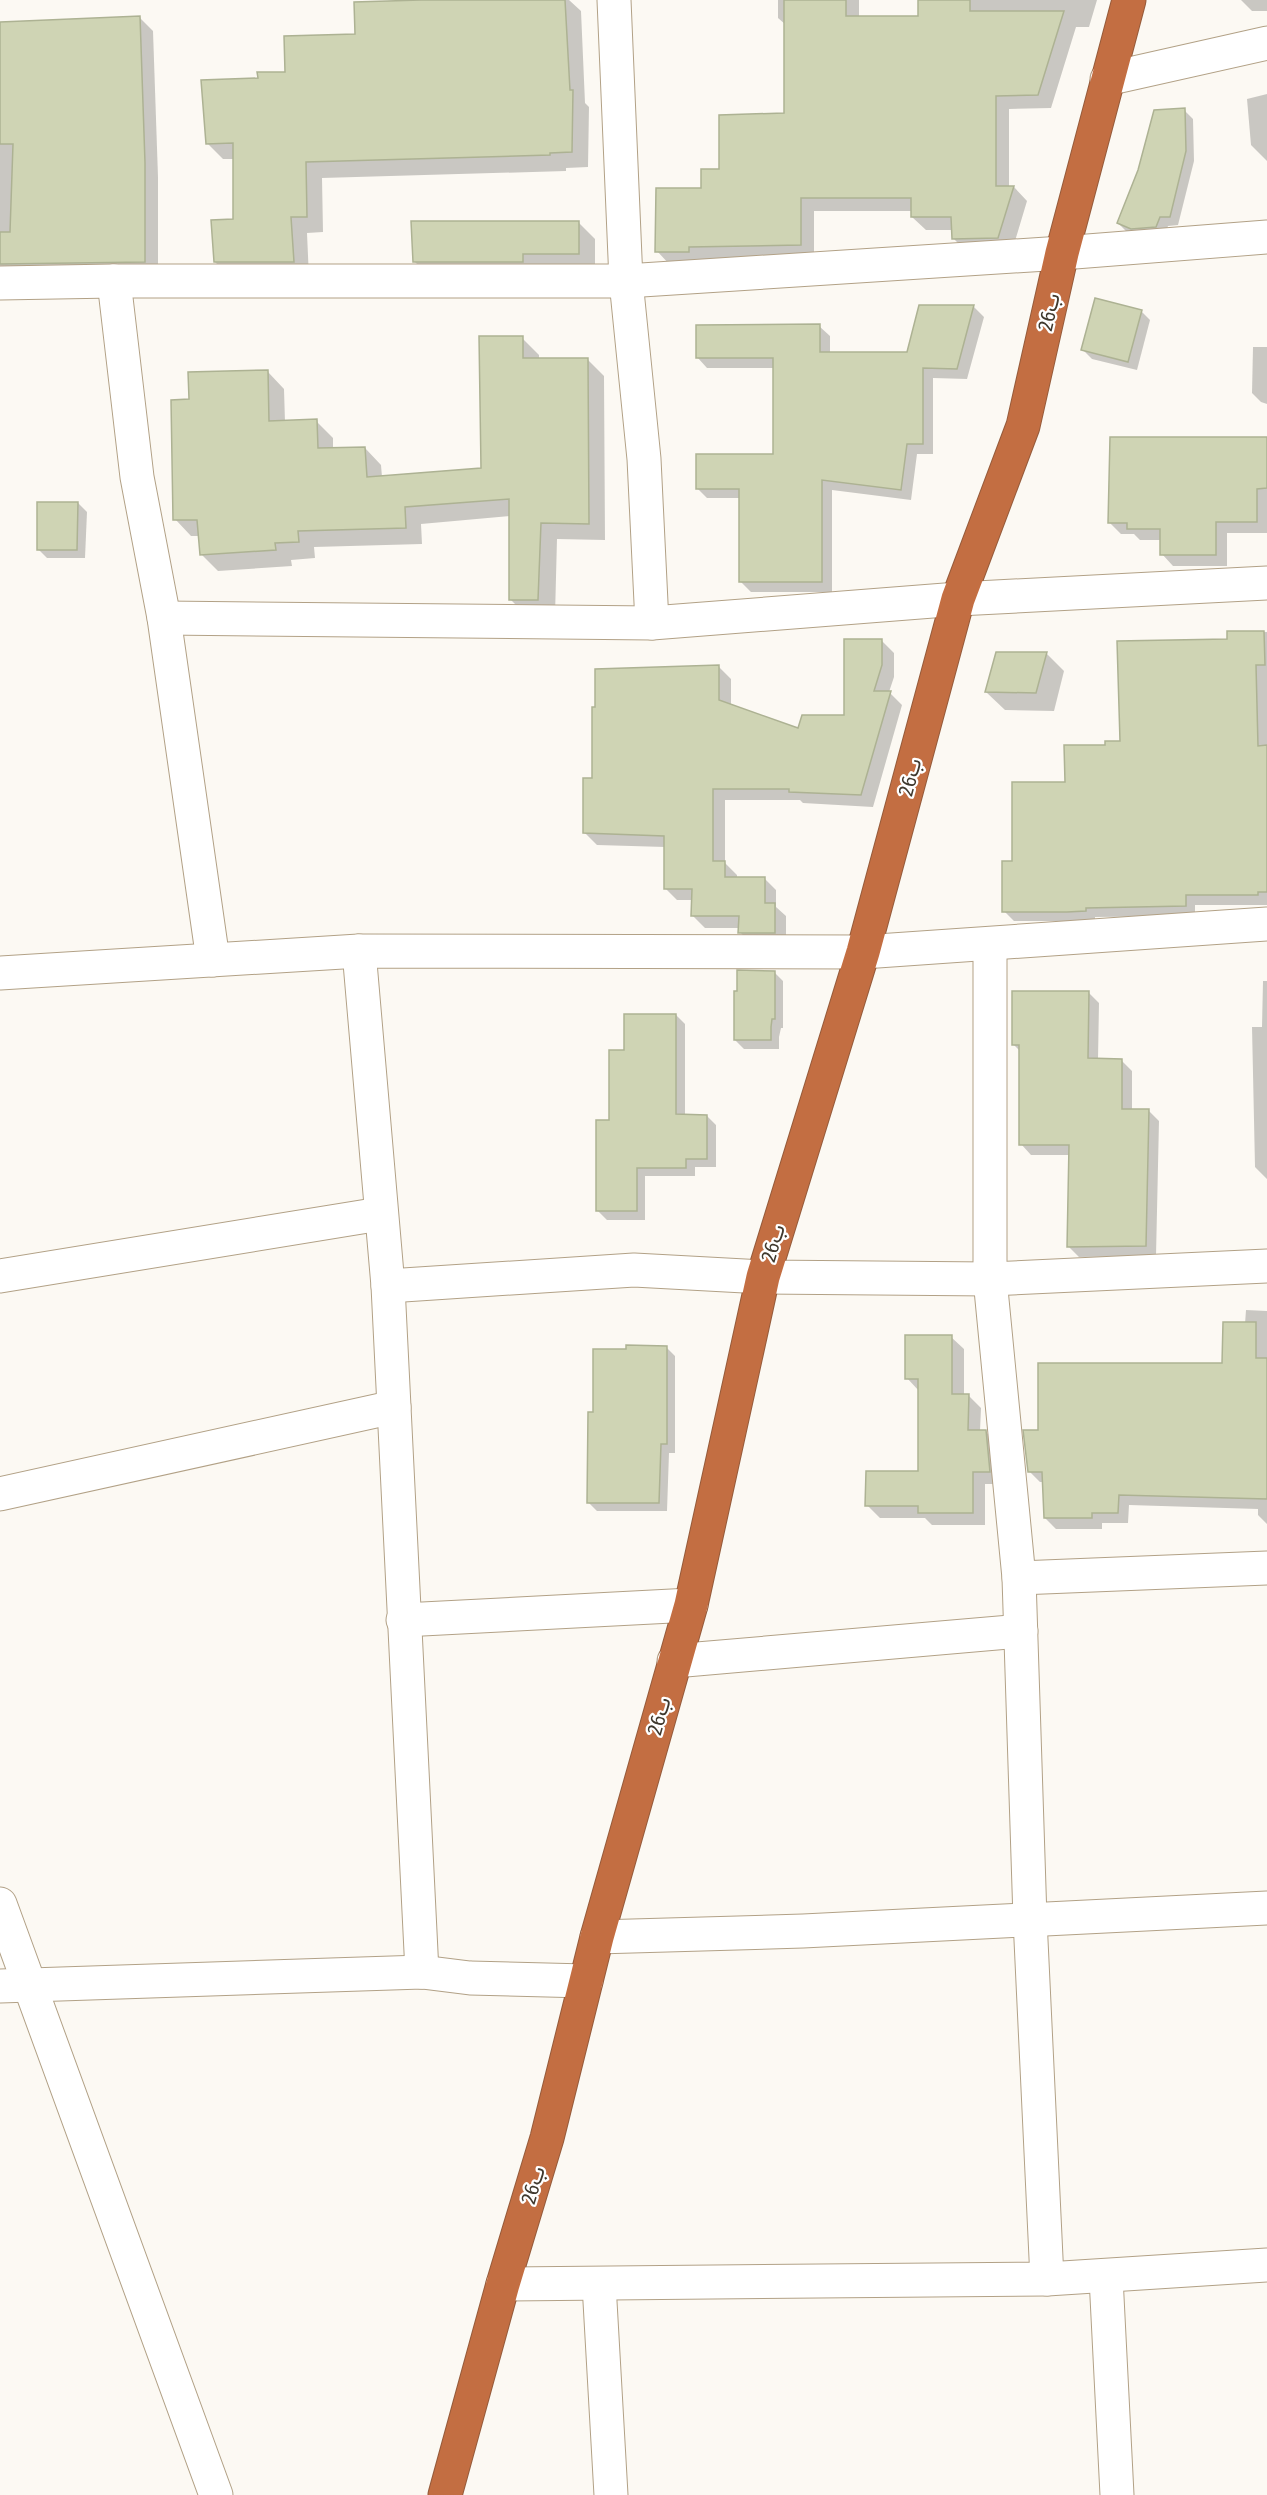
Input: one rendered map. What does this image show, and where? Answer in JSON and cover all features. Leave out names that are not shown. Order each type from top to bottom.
[{"type":"highway","name":"26ب","points":[[445,2495],[503,2284],[547,2138],[597,1937],[691,1605],[762,1277],[863,952],[958,599],[1023,426],[1062,253],[1129,0]]},
{"type":"street","points":[[614,0],[626,281],[644,459],[652,623]]},
{"type":"street","points":[[1107,79],[1267,43]]},
{"type":"street","points":[[0,283],[626,281],[1062,253],[1267,237]]},
{"type":"street","points":[[114,281],[138,477],[164,618],[213,960]]},
{"type":"street","points":[[164,618],[652,623],[958,599],[1267,583]]},
{"type":"street","points":[[0,973],[359,951],[863,952],[1267,924]]},
{"type":"street","points":[[990,944],[990,1279],[1019,1578],[1030,1920],[1047,2279]]},
{"type":"street","points":[[359,951],[388,1286],[422,1972]]},
{"type":"street","points":[[0,1276],[380,1214]]},
{"type":"street","points":[[388,1286],[634,1270],[762,1277],[990,1279],[1267,1266]]},
{"type":"street","points":[[0,1494],[394,1407]]},
{"type":"street","points":[[1019,1578],[1267,1568]]},
{"type":"street","points":[[404,1620],[691,1605]]},
{"type":"street","points":[[674,1660],[1021,1631]]},
{"type":"street","points":[[0,1904],[15,1985],[216,2495]]},
{"type":"street","points":[[597,1937],[803,1931],[1267,1908]]},
{"type":"street","points":[[15,1985],[422,1972],[470,1978],[586,1981]]},
{"type":"street","points":[[503,2284],[1047,2279],[1267,2265]]},
{"type":"street","points":[[1106,2277],[1117,2495]]},
{"type":"street","points":[[599,2284],[610,2495]]},
{"type":"building","points":[[565,0],[570,90],[573,90],[572,152],[550,153],[550,155],[306,162],[307,217],[291,217],[294,262],[214,262],[211,220],[233,219],[233,143],[206,144],[201,80],[258,78],[257,72],[285,72],[284,36],[355,34],[354,2]]},
{"type":"building","points":[[784,0],[846,0],[846,16],[918,16],[918,0],[970,0],[970,11],[1064,11],[1038,95],[996,96],[996,186],[1014,186],[998,238],[952,239],[951,217],[911,217],[911,198],[801,198],[801,245],[689,247],[689,252],[655,252],[656,188],[701,188],[701,169],[719,169],[719,115],[784,113]]},
{"type":"building","points":[[140,16],[145,163],[145,262],[0,264],[0,232],[10,232],[13,144],[0,144],[0,22]]},
{"type":"building","points":[[1185,108],[1186,151],[1170,217],[1160,217],[1156,227],[1131,229],[1117,223],[1138,170],[1154,110]]},
{"type":"building","points":[[411,221],[579,221],[579,254],[523,254],[523,262],[413,262]]},
{"type":"building","points":[[1095,298],[1142,310],[1128,362],[1081,350]]},
{"type":"building","points":[[919,305],[974,305],[957,369],[923,368],[923,444],[907,444],[901,490],[822,480],[822,582],[739,582],[739,489],[696,489],[696,454],[773,454],[773,358],[696,358],[696,325],[820,324],[820,352],[907,352]]},
{"type":"building","points":[[479,336],[523,336],[523,358],[588,358],[589,524],[541,523],[538,600],[509,600],[509,499],[405,507],[406,528],[298,531],[299,542],[275,543],[276,550],[200,555],[197,520],[173,520],[171,400],[189,399],[188,372],[268,370],[269,421],[317,419],[318,448],[365,447],[367,477],[481,468]]},
{"type":"building","points":[[1110,437],[1267,437],[1267,488],[1257,489],[1257,522],[1216,522],[1216,555],[1160,555],[1160,529],[1127,529],[1127,523],[1108,523]]},
{"type":"building","points":[[37,502],[78,502],[77,550],[37,550]]},
{"type":"building","points":[[1227,631],[1264,631],[1265,665],[1256,665],[1258,746],[1267,745],[1267,892],[1258,892],[1258,895],[1186,895],[1186,906],[1086,908],[1086,911],[1067,912],[1002,912],[1002,861],[1012,861],[1012,782],[1065,782],[1064,745],[1105,745],[1105,741],[1120,741],[1117,641],[1227,639]]},
{"type":"building","points":[[844,639],[882,639],[882,665],[874,691],[891,691],[861,795],[789,792],[789,789],[713,789],[713,861],[725,861],[725,877],[765,877],[765,903],[775,903],[775,933],[738,933],[739,916],[691,916],[692,889],[664,889],[664,836],[583,833],[583,778],[592,778],[592,707],[595,707],[595,669],[719,665],[719,700],[798,728],[802,715],[844,715]]},
{"type":"building","points":[[996,652],[1047,652],[1036,693],[985,692]]},
{"type":"building","points":[[737,970],[775,971],[775,1019],[772,1019],[771,1040],[734,1040],[734,991],[737,991]]},
{"type":"building","points":[[1012,991],[1089,991],[1088,1058],[1122,1059],[1122,1109],[1149,1109],[1146,1246],[1067,1247],[1069,1145],[1019,1145],[1019,1045],[1012,1045]]},
{"type":"building","points":[[624,1014],[676,1014],[676,1114],[707,1115],[707,1159],[686,1159],[686,1168],[637,1168],[637,1211],[596,1211],[596,1120],[609,1120],[609,1050],[624,1050]]},
{"type":"building","points":[[1223,1322],[1256,1322],[1256,1358],[1267,1358],[1267,1499],[1119,1495],[1118,1513],[1092,1513],[1092,1518],[1044,1518],[1042,1472],[1028,1472],[1023,1430],[1038,1430],[1038,1363],[1222,1363]]},
{"type":"building","points":[[905,1335],[952,1335],[952,1394],[969,1394],[968,1430],[986,1430],[990,1472],[973,1472],[973,1513],[918,1513],[918,1506],[865,1506],[866,1471],[918,1471],[918,1379],[905,1379]]},
{"type":"building","points":[[626,1345],[667,1346],[667,1444],[661,1444],[659,1503],[587,1503],[588,1412],[593,1412],[593,1349],[626,1349]]}]
